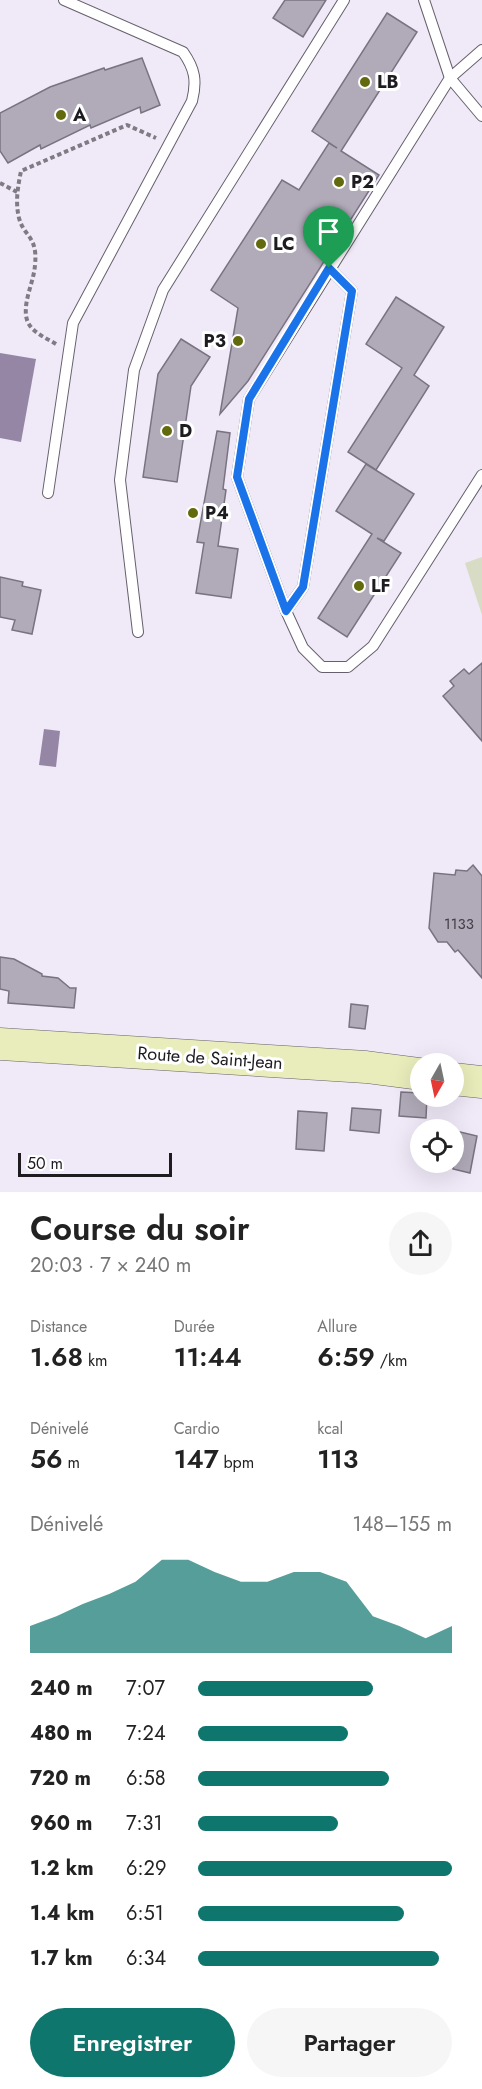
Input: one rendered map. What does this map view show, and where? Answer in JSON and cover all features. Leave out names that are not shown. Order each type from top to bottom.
[{"type":"street","name":"Route de Saint-Jean","points":[[0,1044],[366,1067],[410,1073]]},
{"type":"street","points":[[464,1080],[482,1082]]},
{"type":"lane","points":[[48,493],[73,323],[192,101],[196,83],[192,65],[183,52],[64,0]]},
{"type":"lane","points":[[138,632],[120,480],[134,370],[163,290],[344,0]]},
{"type":"lane","points":[[424,0],[450,78],[482,116]]},
{"type":"lane","points":[[482,50],[450,78],[249,399],[237,477],[286,611],[303,648],[322,667],[348,667],[373,646],[482,475]]},
{"type":"lane","points":[[286,611],[303,587],[352,291],[329,268]]},
{"type":"path","points":[[69,353],[33,330],[27,320],[27,302],[35,265],[34,242],[19,219],[17,192],[21,171],[128,125],[169,145]]},
{"type":"path","points":[[0,183],[17,192]]},
{"type":"green space","points":[[482,557],[482,615],[465,563]]},
{"type":"shaded area","points":[[0,353],[36,359],[21,442],[0,438]]},
{"type":"shaded area","points":[[44,729],[60,731],[56,767],[39,765]]},
{"type":"building","points":[[285,0],[326,0],[303,37],[273,18]]},
{"type":"building","points":[[387,13],[417,32],[341,151],[379,175],[248,381],[220,414],[238,308],[211,290],[282,180],[299,190],[329,143],[337,148],[312,131]]},
{"type":"building","name":"A","points":[[142,58],[160,105],[141,113],[140,107],[91,128],[90,125],[41,149],[40,145],[8,163],[0,151],[0,113],[50,87],[104,68],[105,70]]},
{"type":"building","points":[[396,297],[444,327],[414,375],[429,386],[376,470],[348,452],[402,368],[366,344]]},
{"type":"building","name":"D","points":[[181,339],[210,357],[191,386],[177,482],[143,477],[158,374]]},
{"type":"building","points":[[217,431],[230,433],[223,489],[226,490],[218,546],[238,549],[231,598],[196,593],[204,543],[197,542]]},
{"type":"building","points":[[366,464],[414,494],[384,541],[377,538],[401,553],[347,637],[318,618],[372,534],[336,511]]},
{"type":"building","points":[[0,577],[23,582],[22,586],[41,590],[32,634],[12,630],[15,620],[0,617]]},
{"type":"building","points":[[482,663],[482,741],[443,696],[454,686],[450,681],[464,669],[469,674]]},
{"type":"building","points":[[473,865],[482,876],[482,978],[458,950],[455,952],[447,942],[438,942],[429,928],[434,873],[455,875],[456,870],[467,871]]},
{"type":"building","points":[[0,957],[14,959],[42,976],[58,978],[70,988],[76,988],[74,1008],[8,1003],[9,991],[0,989]]},
{"type":"building","points":[[351,1004],[368,1006],[365,1029],[349,1027]]},
{"type":"building","points":[[401,1092],[410,1092],[410,1107],[426,1107],[426,1118],[399,1116]]},
{"type":"building","points":[[352,1108],[381,1110],[379,1133],[350,1130]]},
{"type":"building","points":[[298,1111],[327,1113],[324,1151],[296,1149]]},
{"type":"building","points":[[464,1133],[477,1136],[470,1173],[464,1172]]},
{"type":"place","name":"LB","points":[[365,82]]},
{"type":"place","name":"A","points":[[61,115]]},
{"type":"place","name":"P2","points":[[339,182]]},
{"type":"place","name":"LC","points":[[261,244]]},
{"type":"place","name":"P3","points":[[238,341]]},
{"type":"place","name":"D","points":[[167,431]]},
{"type":"place","name":"P4","points":[[193,513]]},
{"type":"place","name":"LF","points":[[359,586]]},
{"type":"route","points":[[329,268],[352,291],[303,587],[286,611],[237,477],[249,399],[329,268]]}]
